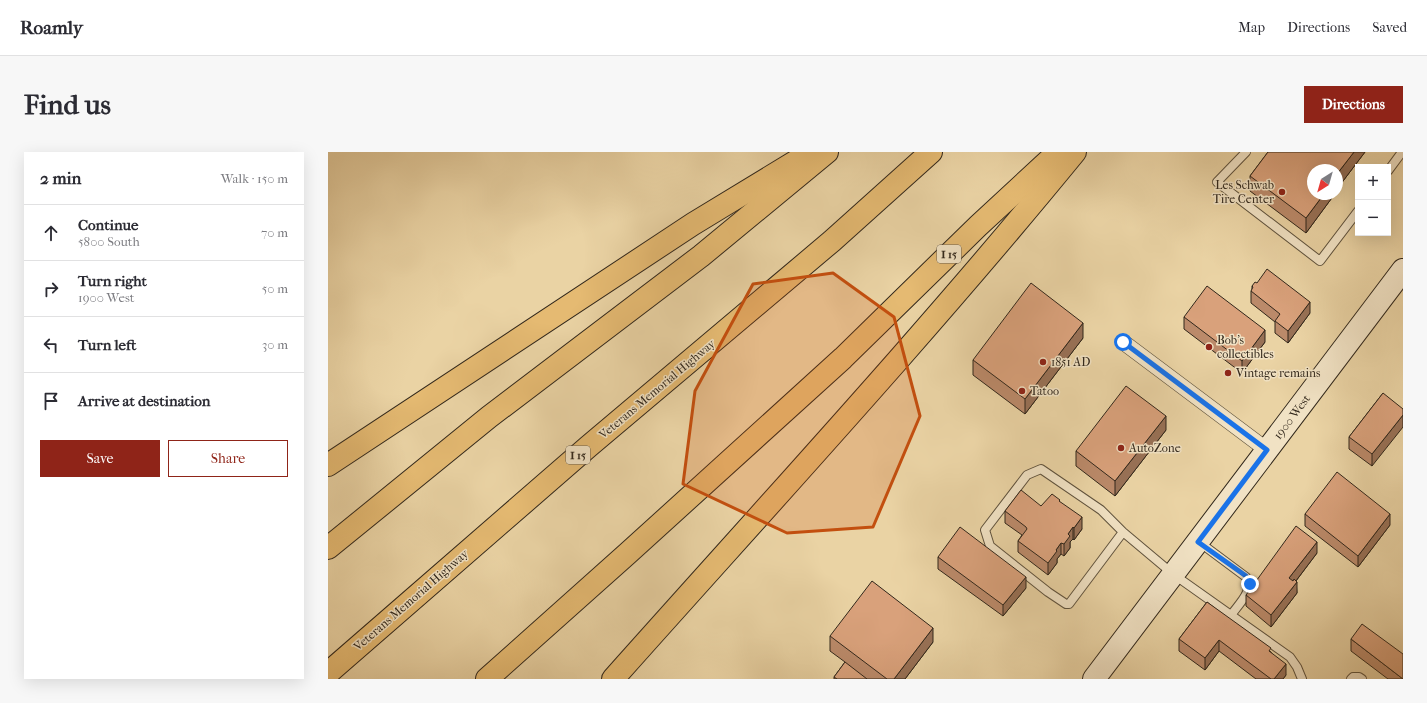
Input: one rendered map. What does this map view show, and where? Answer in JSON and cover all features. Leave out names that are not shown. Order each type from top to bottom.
[{"type":"highway","points":[[328,465],[693,224],[810,152]]},
{"type":"highway","points":[[328,548],[489,417],[701,256],[827,152]]},
{"type":"highway","name":"Veterans Memorial Highway","points":[[328,673],[589,446],[832,241],[931,152]]},
{"type":"highway","name":"I 15","points":[[487,679],[843,358],[978,226],[1058,152]]},
{"type":"highway","points":[[613,679],[874,386],[1020,219],[1074,152]]},
{"type":"main road","name":"1900 West","points":[[1094,679],[1403,270]]},
{"type":"street","points":[[1123,342],[1267,450]]},
{"type":"lane","points":[[1246,152],[1217,182],[1320,261],[1355,215]]},
{"type":"lane","points":[[1391,167],[1402,152]]},
{"type":"lane","points":[[1123,532],[1069,604],[1066,604],[1048,592],[990,546],[985,530],[1027,475],[1041,469],[1101,510],[1123,532],[1173,574],[1290,656],[1302,679]]},
{"type":"lane","points":[[1198,542],[1246,576],[1249,580],[1250,584],[1248,590],[1231,615]]},
{"type":"lane","points":[[1351,679],[1359,676],[1362,679]]},
{"type":"highlighted area","points":[[833,273],[894,317],[920,416],[873,527],[787,533],[683,484],[695,391],[753,284]]},
{"type":"building","points":[[1268,152],[1354,152],[1343,166],[1343,164],[1307,164],[1307,200],[1320,200],[1306,218],[1250,176]]},
{"type":"building","points":[[1267,269],[1310,302],[1288,331],[1275,321],[1280,314],[1251,291],[1252,286],[1255,282],[1257,283]]},
{"type":"building","points":[[1031,283],[1083,323],[1025,399],[973,360]]},
{"type":"building","points":[[1207,286],[1265,330],[1242,361],[1184,317]]},
{"type":"building","name":"AutoZone","points":[[1126,386],[1166,416],[1115,481],[1076,451]]},
{"type":"building","points":[[1383,393],[1403,409],[1403,415],[1372,454],[1349,437]]},
{"type":"building","points":[[1337,472],[1390,514],[1358,556],[1305,514]]},
{"type":"building","points":[[1021,490],[1041,506],[1052,494],[1060,500],[1059,501],[1082,517],[1068,534],[1070,536],[1064,544],[1061,543],[1048,563],[1018,541],[1027,529],[1005,511]]},
{"type":"building","points":[[1296,526],[1317,542],[1289,578],[1293,581],[1294,579],[1297,582],[1271,615],[1246,595]]},
{"type":"building","points":[[960,527],[1026,577],[1003,605],[938,557]]},
{"type":"building","points":[[872,581],[933,628],[894,679],[887,679],[830,636]]},
{"type":"building","points":[[1207,602],[1271,648],[1269,651],[1286,664],[1274,679],[1271,679],[1219,640],[1205,658],[1179,639]]},
{"type":"building","points":[[1362,624],[1403,654],[1403,679],[1351,639]]},
{"type":"building","points":[[845,662],[867,679],[837,679],[834,677]]},
{"type":"place","name":"Les Schwab Tire Center","points":[[1282,192]]},
{"type":"place","name":"Bob's collectibles","points":[[1209,347]]},
{"type":"place","name":"1851 AD","points":[[1043,362]]},
{"type":"place","name":"Vintage remains","points":[[1228,373]]},
{"type":"place","name":"Tatoo","points":[[1022,391]]},
{"type":"place","name":"AutoZone","points":[[1121,448]]},
{"type":"route","points":[[1123,342],[1267,450],[1198,542],[1246,576],[1250,584]]}]
